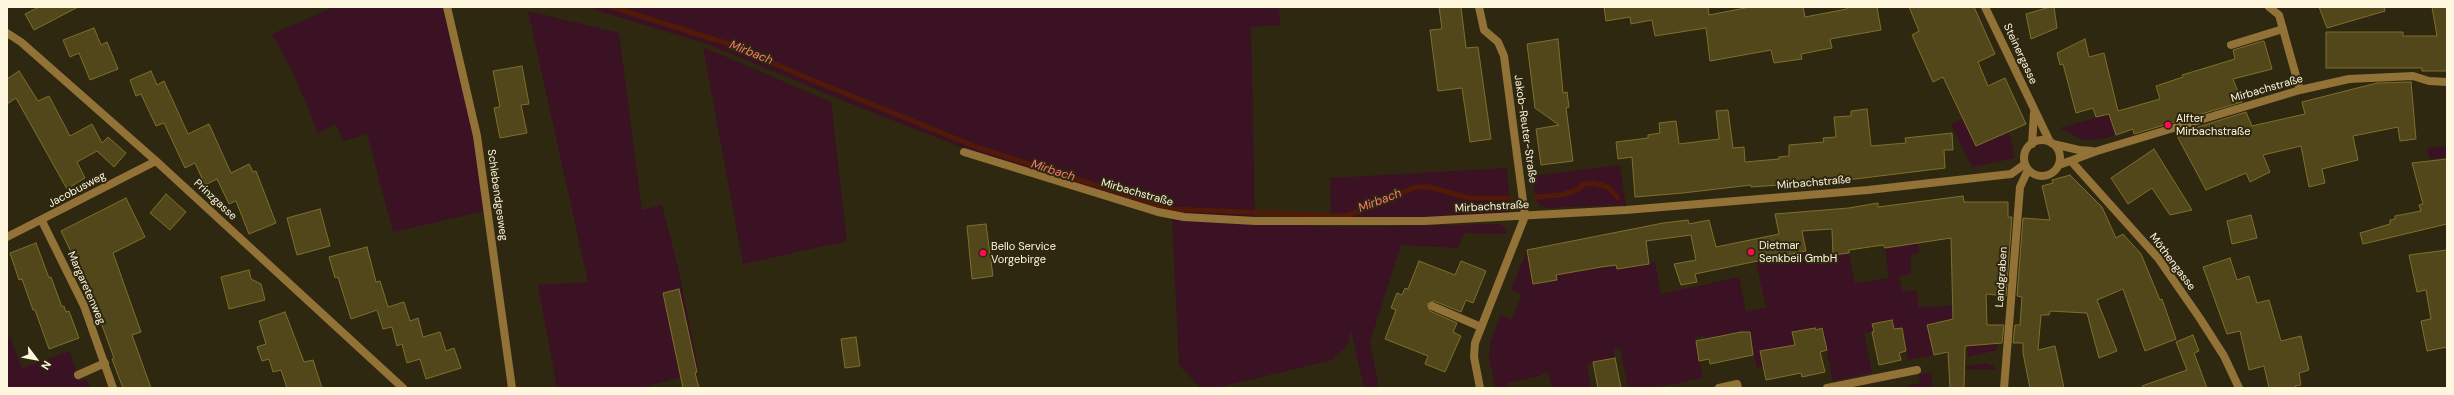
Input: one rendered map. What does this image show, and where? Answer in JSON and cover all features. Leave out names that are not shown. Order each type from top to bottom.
[{"type":"street","name":"Schlebendgesweg","points":[[447,7],[477,136],[512,388]]},
{"type":"street","name":"Jakob-Reuter-Straße","points":[[1479,7],[1484,30],[1498,42],[1504,56],[1525,216],[1481,326],[1474,350],[1480,388]]},
{"type":"street","name":"Steinergasse","points":[[1985,7],[2051,143]]},
{"type":"street","points":[[2269,7],[2279,15],[2300,90]]},
{"type":"street","points":[[2231,45],[2283,29]]},
{"type":"street","name":"Prinzgasse","points":[[7,33],[21,42],[156,161],[403,388]]},
{"type":"street","name":"Mirbachstraße","points":[[964,152],[1158,212],[1184,217],[1255,222],[1424,221],[1525,216],[1868,190],[2011,174],[2027,167],[2033,174],[2045,176],[2051,174],[2059,165],[2097,151],[2300,90],[2349,79],[2399,76],[2413,76],[2429,81],[2447,82]]},
{"type":"street","name":"Steinergasse","points":[[2032,144],[2035,126],[2034,110]]},
{"type":"street","name":"Mirbachstraße","points":[[2032,144],[2040,140],[2079,150],[2097,151]]},
{"type":"street","points":[[2051,143],[2058,150],[2059,165]]},
{"type":"street","points":[[2027,167],[2025,153],[2032,144]]},
{"type":"street","name":"Jacobusweg","points":[[7,237],[42,221],[156,161]]},
{"type":"street","name":"Möthengasse","points":[[2071,161],[2158,258],[2224,356],[2239,388]]},
{"type":"street","name":"Landgraben","points":[[2004,388],[2020,187],[2027,167]]},
{"type":"street","name":"Margaretenweg","points":[[42,221],[84,306],[113,388]]},
{"type":"street","points":[[1432,306],[1481,326]]},
{"type":"street","points":[[78,375],[105,363]]},
{"type":"street","points":[[1827,388],[1917,370]]},
{"type":"street","points":[[1719,388],[1737,384],[1738,388]]},
{"type":"shaded area","points":[[334,7],[447,7],[489,210],[393,232],[367,134],[343,141],[336,124],[318,133],[293,72],[272,34]]},
{"type":"shaded area","points":[[586,7],[1279,7],[1280,25],[1251,27],[1255,218],[1176,213],[968,150],[844,101],[710,45]]},
{"type":"shaded area","points":[[528,11],[619,33],[642,210],[662,205],[678,267],[699,372],[641,388],[557,388],[538,285],[588,282]]},
{"type":"shaded area","points":[[703,47],[831,102],[847,241],[743,264]]},
{"type":"shaded area","points":[[2109,114],[2116,135],[2102,139],[2083,140],[2060,128]]},
{"type":"shaded area","points":[[1963,119],[1976,146],[2009,132],[2015,158],[1972,167],[1951,124]]},
{"type":"shaded area","points":[[2447,146],[2447,157],[2429,159],[2428,148]]},
{"type":"shaded area","points":[[1620,165],[1626,205],[1545,208],[1540,206],[1536,200],[1532,176]]},
{"type":"shaded area","points":[[1507,168],[1510,210],[1506,216],[1331,219],[1330,178]]},
{"type":"shaded area","points":[[1172,219],[1338,227],[1500,224],[1507,230],[1506,234],[1464,233],[1458,248],[1401,245],[1370,342],[1379,388],[1364,388],[1351,330],[1347,346],[1332,360],[1216,388],[1201,388],[1179,365]]},
{"type":"shaded area","points":[[1918,243],[1919,253],[1911,254],[1911,274],[1899,276],[1902,291],[1917,290],[1918,307],[1953,306],[1955,319],[1927,325],[1934,355],[1908,360],[1902,328],[1894,329],[1892,320],[1873,324],[1874,331],[1864,333],[1872,373],[1833,381],[1822,329],[1816,330],[1815,328],[1792,333],[1798,358],[1784,351],[1783,347],[1761,351],[1763,366],[1757,368],[1749,332],[1705,339],[1704,336],[1695,338],[1703,378],[1654,388],[1628,388],[1620,348],[1613,349],[1615,358],[1587,364],[1591,388],[1552,388],[1548,372],[1541,374],[1541,376],[1507,383],[1508,388],[1495,388],[1489,357],[1491,341],[1500,315],[1512,319],[1522,295],[1511,290],[1527,250],[1533,284],[1556,281],[1554,267],[1602,268],[1608,266],[1607,259],[1615,257],[1617,269],[1655,262],[1661,294],[1739,277],[1746,312],[1766,307],[1756,262],[1806,251],[1809,258],[1849,253],[1855,283],[1889,278],[1885,248]]},
{"type":"shaded area","points":[[10,337],[22,368],[70,351],[79,381],[87,379],[90,388],[7,388],[7,338]]},
{"type":"shaded area","points":[[1997,343],[1997,350],[1968,357],[1967,345]]},
{"type":"shaded area","points":[[1984,363],[1992,365],[1996,370],[1949,369]]},
{"type":"shaded area","points":[[1931,372],[1933,388],[1908,388],[1907,385],[1920,383],[1918,375]]},
{"type":"building","points":[[39,7],[78,7],[34,30],[25,14]]},
{"type":"building","points":[[1439,7],[1461,7],[1466,48],[1478,47],[1491,139],[1470,142],[1462,88],[1438,91],[1430,30],[1442,29]]},
{"type":"building","points":[[1604,7],[1708,7],[1709,15],[1750,7],[1803,7],[1805,17],[1847,9],[1847,7],[1877,7],[1881,30],[1830,39],[1832,48],[1801,54],[1802,59],[1774,63],[1771,50],[1710,61],[1706,28],[1655,36],[1652,20],[1631,24],[1630,17],[1606,21]]},
{"type":"building","points":[[1909,7],[1974,7],[1995,54],[1978,62],[1988,86],[2005,78],[2026,124],[1976,146],[1943,77],[1933,82],[1912,35],[1919,31]]},
{"type":"building","points":[[2054,7],[2057,28],[2031,39],[2026,14]]},
{"type":"building","points":[[2319,7],[2384,7],[2385,11],[2327,28]]},
{"type":"building","points":[[2432,7],[2447,7],[2447,71],[2422,71],[2422,68],[2326,68],[2326,32],[2403,32],[2403,36],[2437,36]]},
{"type":"building","points":[[94,28],[101,45],[107,42],[118,69],[90,80],[79,53],[70,57],[63,40]]},
{"type":"building","points":[[1558,39],[1563,93],[1567,92],[1569,107],[1566,108],[1573,161],[1541,165],[1536,129],[1559,125],[1535,108],[1527,44]]},
{"type":"building","points":[[2085,39],[2089,57],[2104,53],[2118,111],[2160,99],[2156,86],[2183,77],[2182,75],[2235,59],[2233,50],[2263,41],[2272,69],[2233,79],[2242,102],[2134,134],[2133,129],[2116,135],[2109,114],[2096,117],[2093,108],[2076,113],[2063,64],[2060,65],[2057,53]]},
{"type":"building","points":[[522,66],[529,104],[521,105],[527,133],[500,138],[494,108],[500,107],[493,71]]},
{"type":"building","points":[[19,71],[38,101],[49,96],[70,136],[92,124],[102,143],[108,137],[126,153],[114,167],[97,151],[77,162],[85,178],[67,189],[16,98],[7,104],[7,79]]},
{"type":"building","points":[[151,71],[157,85],[164,81],[188,134],[209,124],[231,173],[249,164],[253,172],[256,171],[276,223],[249,234],[236,201],[229,204],[217,179],[205,185],[195,163],[185,168],[164,123],[156,126],[141,94],[136,96],[130,80]]},
{"type":"building","points":[[2411,82],[2416,139],[2400,141],[2398,127],[2353,136],[2358,160],[2322,169],[2325,183],[2309,187],[2301,146],[2263,155],[2270,172],[2250,182],[2246,173],[2206,190],[2176,134],[2246,112],[2252,126],[2305,114],[2302,102],[2377,83]]},
{"type":"building","points":[[1867,109],[1871,146],[1906,143],[1905,138],[1952,133],[1953,150],[1944,150],[1945,168],[1839,181],[1751,187],[1751,185],[1635,197],[1632,157],[1618,159],[1616,142],[1648,138],[1648,135],[1660,133],[1659,123],[1676,121],[1679,144],[1719,139],[1716,111],[1728,110],[1733,148],[1744,147],[1745,162],[1779,159],[1779,157],[1789,156],[1789,145],[1824,142],[1823,138],[1836,137],[1834,117],[1851,116],[1851,111]]},
{"type":"building","points":[[2154,149],[2192,210],[2170,215],[2152,188],[2128,204],[2111,178]]},
{"type":"building","points":[[2447,159],[2447,224],[2363,244],[2360,233],[2390,224],[2390,220],[2395,219],[2395,216],[2421,211],[2419,205],[2423,204],[2412,163]]},
{"type":"building","points":[[2070,175],[2102,207],[2116,238],[2123,234],[2141,254],[2160,300],[2162,299],[2176,339],[2145,351],[2123,289],[2097,300],[2117,351],[2099,358],[2087,313],[2050,311],[2049,315],[2041,315],[2038,350],[2055,346],[2064,388],[2030,388],[2023,353],[2023,343],[2013,343],[2015,325],[2020,325],[2022,297],[2017,296],[2023,218],[2050,220],[2042,186],[2053,183],[2052,180]]},
{"type":"building","points":[[166,194],[186,212],[170,230],[150,213]]},
{"type":"building","points":[[1963,196],[1964,202],[2008,202],[2008,217],[2012,217],[2006,296],[1986,294],[1987,325],[2004,325],[2002,343],[1965,346],[1964,388],[1950,388],[1948,352],[1934,355],[1927,325],[1953,319],[1951,238],[1885,248],[1883,245],[1849,250],[1849,253],[1833,255],[1832,229],[1802,231],[1806,251],[1695,274],[1697,282],[1681,285],[1674,264],[1696,260],[1691,235],[1646,241],[1649,264],[1617,269],[1616,265],[1601,267],[1556,275],[1557,280],[1533,284],[1527,250],[1663,223],[1688,220],[1689,224],[1709,220],[1716,247],[1779,234],[1775,214],[1849,208],[1878,203],[1878,207]]},
{"type":"building","points":[[126,198],[145,237],[113,253],[141,332],[132,335],[151,388],[123,388],[112,359],[114,358],[80,265],[78,266],[61,231]]},
{"type":"building","points":[[320,209],[330,246],[297,255],[287,218]]},
{"type":"building","points":[[2251,215],[2257,238],[2232,244],[2227,221]]},
{"type":"building","name":"Bello Service Vorgebirge","points":[[986,224],[993,276],[972,279],[967,226]]},
{"type":"building","points":[[36,243],[62,307],[64,306],[66,312],[69,311],[79,338],[49,349],[22,279],[19,280],[10,253]]},
{"type":"building","points":[[367,247],[376,282],[380,281],[388,307],[404,302],[410,321],[418,318],[423,337],[440,332],[446,351],[454,348],[461,368],[426,379],[420,359],[407,363],[402,344],[397,346],[392,327],[383,329],[377,310],[351,319],[338,277],[335,278],[329,257]]},
{"type":"building","points":[[2447,250],[2447,347],[2427,351],[2421,321],[2431,319],[2426,290],[2417,292],[2409,255]]},
{"type":"building","points":[[2230,258],[2237,280],[2249,276],[2257,303],[2269,300],[2281,341],[2301,336],[2309,370],[2299,373],[2301,385],[2295,386],[2296,388],[2269,388],[2264,366],[2249,370],[2240,331],[2227,334],[2203,267]]},
{"type":"building","points":[[1419,261],[1455,275],[1461,261],[1486,271],[1473,303],[1466,300],[1461,312],[1434,301],[1427,304],[1430,311],[1457,323],[1453,332],[1461,336],[1445,372],[1425,364],[1428,356],[1385,339],[1396,310],[1391,308],[1397,293],[1402,295],[1405,288],[1408,289]]},
{"type":"building","points":[[249,270],[251,279],[261,284],[265,300],[229,309],[221,277]]},
{"type":"building","points":[[679,289],[697,372],[695,373],[699,388],[683,388],[663,293]]},
{"type":"building","points":[[285,312],[304,362],[313,360],[322,388],[287,388],[281,370],[273,372],[269,359],[262,361],[257,347],[266,344],[259,321]]},
{"type":"building","points":[[1892,320],[1894,329],[1902,328],[1906,351],[1899,353],[1901,360],[1879,365],[1872,332],[1874,331],[1872,324]]},
{"type":"building","points":[[1815,328],[1816,330],[1822,328],[1827,350],[1820,352],[1825,372],[1802,377],[1801,373],[1766,380],[1760,351],[1795,345],[1792,332]]},
{"type":"building","points":[[1741,332],[1750,332],[1753,355],[1710,364],[1709,359],[1699,361],[1696,341]]},
{"type":"building","points":[[2193,335],[2199,351],[2194,353],[2207,388],[2143,388],[2142,386],[2187,370],[2176,342]]},
{"type":"building","points":[[856,337],[860,366],[845,368],[841,339]]},
{"type":"building","points":[[1615,358],[1621,388],[1598,388],[1593,362]]},
{"type":"waterway","name":"Mirbach","points":[[612,7],[729,44],[805,77],[979,148],[1171,209],[1341,216],[1349,215],[1416,187],[1429,187],[1469,198],[1510,198]]},
{"type":"waterway","name":"Mirbach","points":[[1536,197],[1561,195],[1577,190],[1584,184],[1593,183],[1608,187],[1618,198]]},
{"type":"place","name":"Alfter Mirbachstraße","points":[[2168,125]]},
{"type":"place","name":"Dietmar Senkbeil GmbH","points":[[1751,252]]},
{"type":"place","name":"Bello Service Vorgebirge","points":[[983,253]]}]
